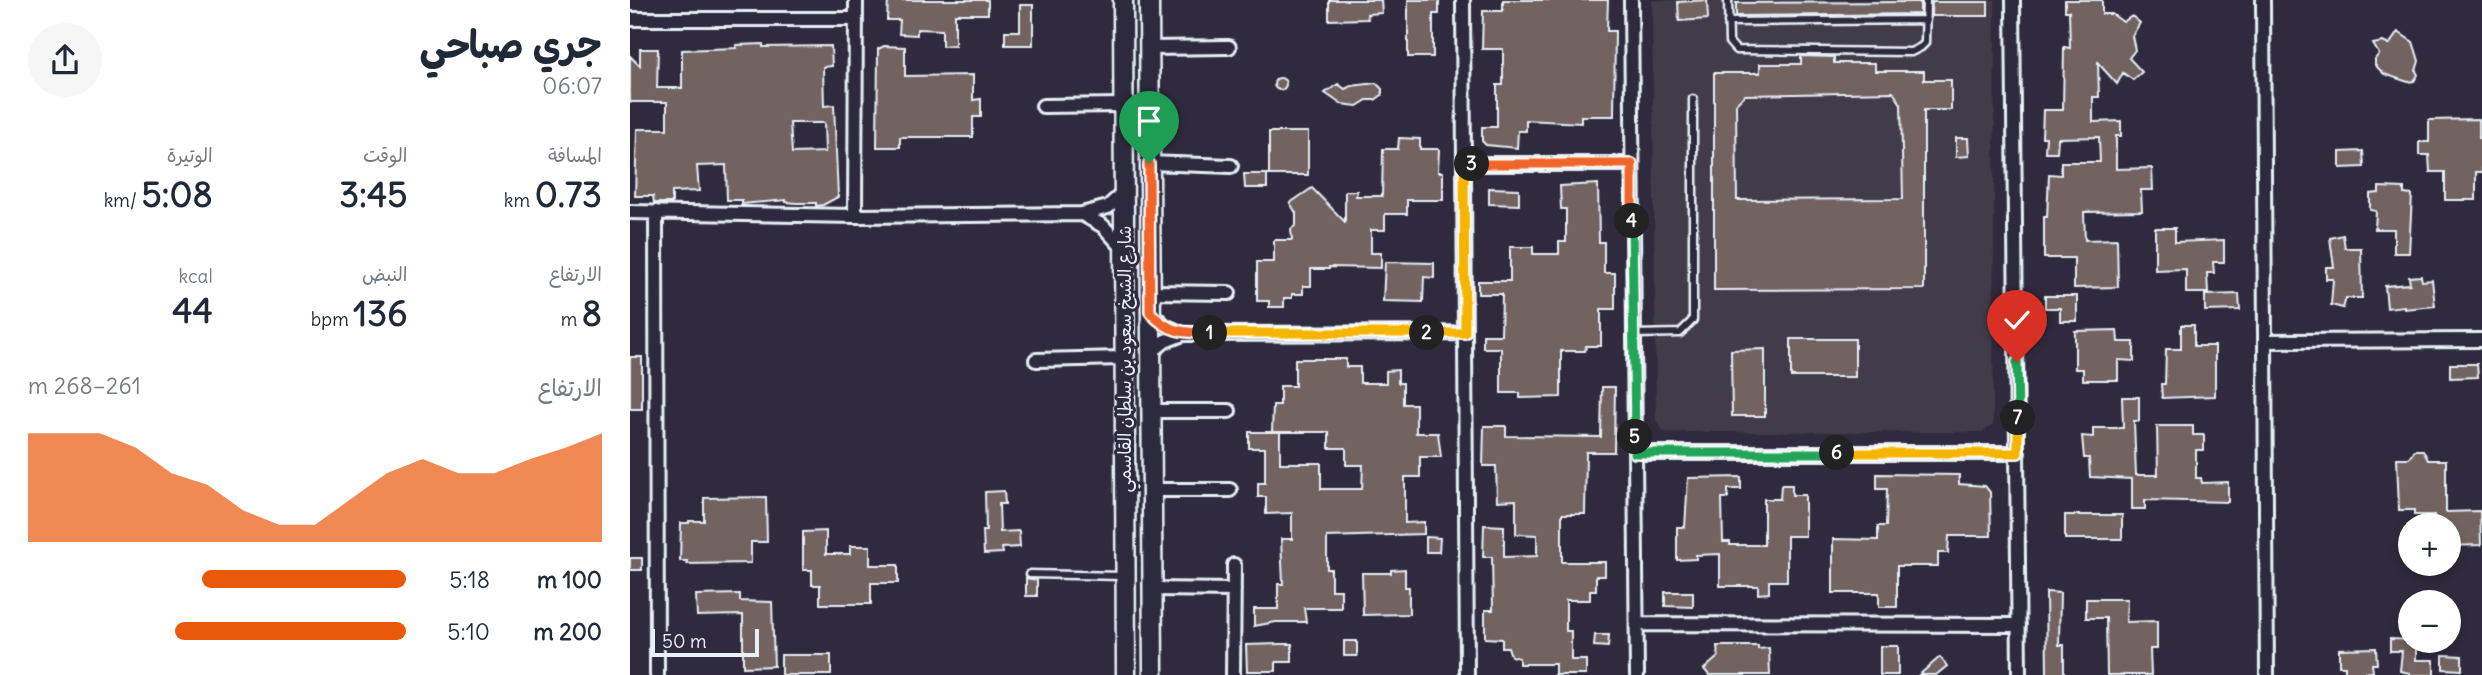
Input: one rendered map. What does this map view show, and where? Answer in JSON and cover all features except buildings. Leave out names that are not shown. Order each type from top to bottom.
[{"type":"main road","name":"شارع الشيخ سعود بن سلطان القاسمي","points":[[1122,0],[1126,675]]},
{"type":"main road","name":"شارع الشيخ سعود بن سلطان القاسمي","points":[[1149,0],[1153,667]]},
{"type":"main road","points":[[1125,636],[1134,656],[1153,667]]},
{"type":"street","points":[[855,216],[856,0]]},
{"type":"street","points":[[1463,0],[1467,675]]},
{"type":"street","points":[[1631,0],[1637,675]]},
{"type":"street","points":[[2013,0],[2019,675]]},
{"type":"street","points":[[2263,0],[2267,675]]},
{"type":"street","points":[[630,19],[856,19]]},
{"type":"street","points":[[1149,48],[1229,47]]},
{"type":"street","points":[[1043,106],[1123,106]]},
{"type":"street","points":[[1149,163],[1231,166]]},
{"type":"street","points":[[1464,164],[1632,164]]},
{"type":"street","points":[[630,212],[855,216],[1082,214],[1108,207],[1123,193]]},
{"type":"street","points":[[656,212],[657,675]]},
{"type":"street","points":[[1082,214],[1103,226],[1124,249]]},
{"type":"street","points":[[1150,292],[1229,293]]},
{"type":"street","points":[[1150,312],[1164,326],[1183,334]]},
{"type":"street","points":[[1150,354],[1165,341],[1183,334],[1465,333]]},
{"type":"street","points":[[2265,341],[2482,340]]},
{"type":"street","points":[[1036,360],[1124,358]]},
{"type":"street","points":[[1151,411],[1229,411]]},
{"type":"street","points":[[1635,453],[2018,453]]},
{"type":"street","points":[[1152,490],[1230,491]]},
{"type":"street","points":[[1233,675],[1234,565]]},
{"type":"street","points":[[1153,589],[1234,590]]},
{"type":"street","points":[[1637,624],[2019,625]]},
{"type":"lane","points":[[1728,0],[1729,42],[1732,47],[1741,51],[1916,50],[1925,43],[1926,0]]},
{"type":"lane","points":[[1728,22],[1926,20]]},
{"type":"lane","points":[[1633,334],[1680,333],[1693,320],[1693,99]]},
{"type":"lane","points":[[1030,574],[1126,576]]},
{"type":"shaded area","points":[[1652,0],[1995,0],[1993,425],[1983,432],[1664,432],[1656,420]]},
{"type":"route","points":[[1149,163],[1150,312],[1164,326],[1183,334],[1465,333],[1464,164],[1632,164],[1635,453],[2018,453],[2017,362]]}]
